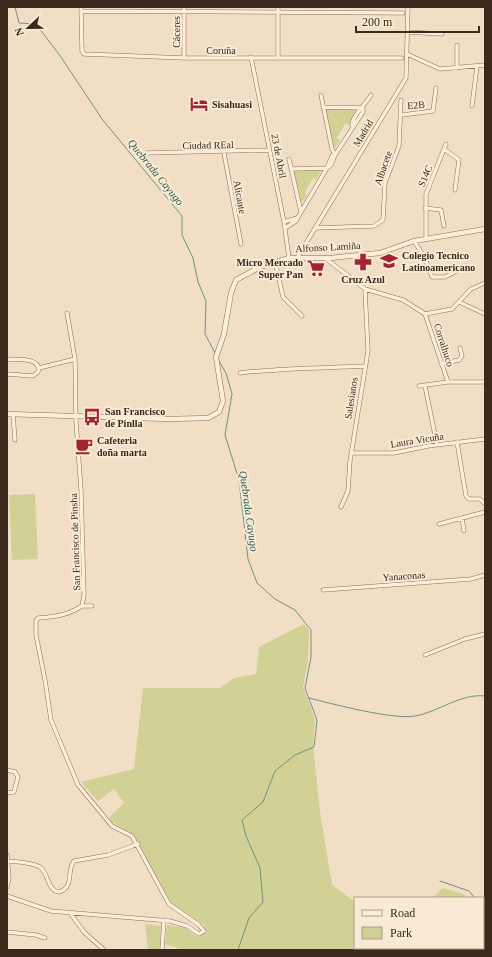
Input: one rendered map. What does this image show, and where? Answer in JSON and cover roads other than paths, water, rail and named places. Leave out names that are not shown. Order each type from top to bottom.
[{"type":"street","points":[[278,7],[278,58]]},
{"type":"street","name":"Madrid","points":[[297,258],[404,82],[407,74],[408,7]]},
{"type":"street","points":[[81,9],[184,9],[278,12],[403,13]]},
{"type":"street","name":"Coruña","points":[[81,9],[82,51],[84,54],[184,58],[402,58]]},
{"type":"street","name":"Cáceres","points":[[184,9],[184,58]]},
{"type":"street","points":[[408,32],[442,34]]},
{"type":"street","points":[[457,45],[457,68]]},
{"type":"street","points":[[407,54],[440,68],[485,65]]},
{"type":"street","name":"23 de Abril","points":[[251,58],[284,222],[289,258]]},
{"type":"street","points":[[472,106],[477,66]]},
{"type":"street","name":"E2B","points":[[402,115],[433,111],[436,88]]},
{"type":"street","points":[[321,95],[332,149],[335,154]]},
{"type":"street","points":[[285,228],[294,224],[327,168],[332,156],[335,154],[352,126],[352,122],[359,110],[363,108],[371,95]]},
{"type":"street","name":"Albacete","points":[[315,228],[374,226],[383,220],[385,183],[399,146],[402,115],[401,100]]},
{"type":"street","points":[[323,106],[363,108]]},
{"type":"street","name":"S14C","points":[[426,239],[426,194],[446,144]]},
{"type":"street","points":[[444,149],[459,160],[455,190]]},
{"type":"street","name":"Ciudad REal","points":[[146,153],[224,153],[269,150]]},
{"type":"street","name":"Alicante","points":[[224,153],[241,244]]},
{"type":"street","points":[[290,159],[301,212]]},
{"type":"street","points":[[291,169],[327,168]]},
{"type":"street","points":[[425,208],[441,210],[444,226]]},
{"type":"street","points":[[284,222],[297,218]]},
{"type":"street","name":"Alfonso Lamiña","points":[[7,414],[169,420],[208,418],[215,415],[222,406],[223,401],[216,355],[224,334],[231,293],[236,280],[260,267],[289,258],[324,258],[380,253],[414,241],[485,229]]},
{"type":"street","points":[[414,241],[424,258],[432,277],[445,277],[466,266]]},
{"type":"street","points":[[324,258],[364,289],[403,300],[425,314],[452,309],[471,289],[485,282]]},
{"type":"street","points":[[275,262],[283,297],[302,316]]},
{"type":"street","name":"Salesianos","points":[[341,508],[348,491],[351,453],[364,366],[368,351],[364,289]]},
{"type":"street","points":[[459,302],[485,314]]},
{"type":"street","name":"San Francisco de Pinsha","points":[[67,313],[75,359],[84,595],[82,606]]},
{"type":"street","name":"Corralhuco","points":[[425,314],[448,382]]},
{"type":"street","points":[[441,364],[459,360],[462,356],[460,348]]},
{"type":"street","points":[[7,359],[33,361],[39,368]]},
{"type":"street","points":[[39,368],[75,359]]},
{"type":"street","points":[[240,373],[271,369],[286,370],[364,366]]},
{"type":"street","points":[[7,374],[33,376],[38,372],[39,368]]},
{"type":"street","points":[[419,386],[448,382],[485,382]]},
{"type":"street","points":[[425,386],[437,445]]},
{"type":"street","points":[[13,414],[15,440]]},
{"type":"street","name":"Laura Vicuña","points":[[351,453],[394,453],[437,445],[485,439]]},
{"type":"street","points":[[457,442],[466,496],[469,499],[480,499],[485,504]]},
{"type":"street","points":[[439,524],[485,512]]},
{"type":"street","points":[[462,518],[464,531]]},
{"type":"street","name":"Yanaconas","points":[[323,590],[471,579],[485,575]]},
{"type":"street","points":[[7,896],[43,910],[164,920],[187,926],[198,933],[203,933],[203,929],[199,925],[169,904],[138,844],[132,836],[112,826],[78,785],[50,720],[45,680],[36,635],[36,621],[38,618],[61,616],[72,613],[82,606],[92,606]]},
{"type":"street","points":[[425,655],[465,639],[485,634]]},
{"type":"street","points":[[7,770],[15,772],[18,777],[14,792],[7,793]]},
{"type":"street","points":[[8,861],[31,864],[40,868],[53,890],[59,892],[67,887],[70,882],[70,865],[74,861],[108,855],[138,844]]},
{"type":"street","points":[[7,855],[7,887]]},
{"type":"street","points":[[70,913],[84,932],[104,950]]},
{"type":"street","points":[[162,950],[164,920]]},
{"type":"street","points":[[7,932],[45,938]]},
{"type":"waterway","name":"Quebrada Cayugo","points":[[15,7],[19,23],[36,24],[61,57],[102,119],[182,216],[182,235],[193,258],[198,282],[206,301],[205,334],[215,353]]},
{"type":"waterway","name":"Quebrada Cayugo","points":[[219,361],[226,373],[232,394],[225,435],[239,480],[248,559],[257,583],[275,599],[295,610],[311,630],[311,657],[305,688],[317,720],[314,747],[295,755],[275,771],[263,802],[242,820],[246,836],[260,868],[263,902],[249,918],[238,950]]},
{"type":"waterway","points":[[309,698],[378,714],[405,717],[424,714],[467,697],[485,696]]},
{"type":"waterway","points":[[440,881],[469,891],[474,897]]},
{"type":"place","name":"Sisahuasi","points":[[199,104]]},
{"type":"place","name":"Colegio Tecnico Latinoamericano","points":[[389,261]]},
{"type":"place","name":"Cruz Azul","points":[[363,262]]},
{"type":"place","name":"Micro Mercado Super Pan","points":[[316,268]]},
{"type":"place","name":"San Francisco de Pinlla","points":[[92,417]]},
{"type":"place","name":"Cafeteria doña marta","points":[[84,446]]}]
